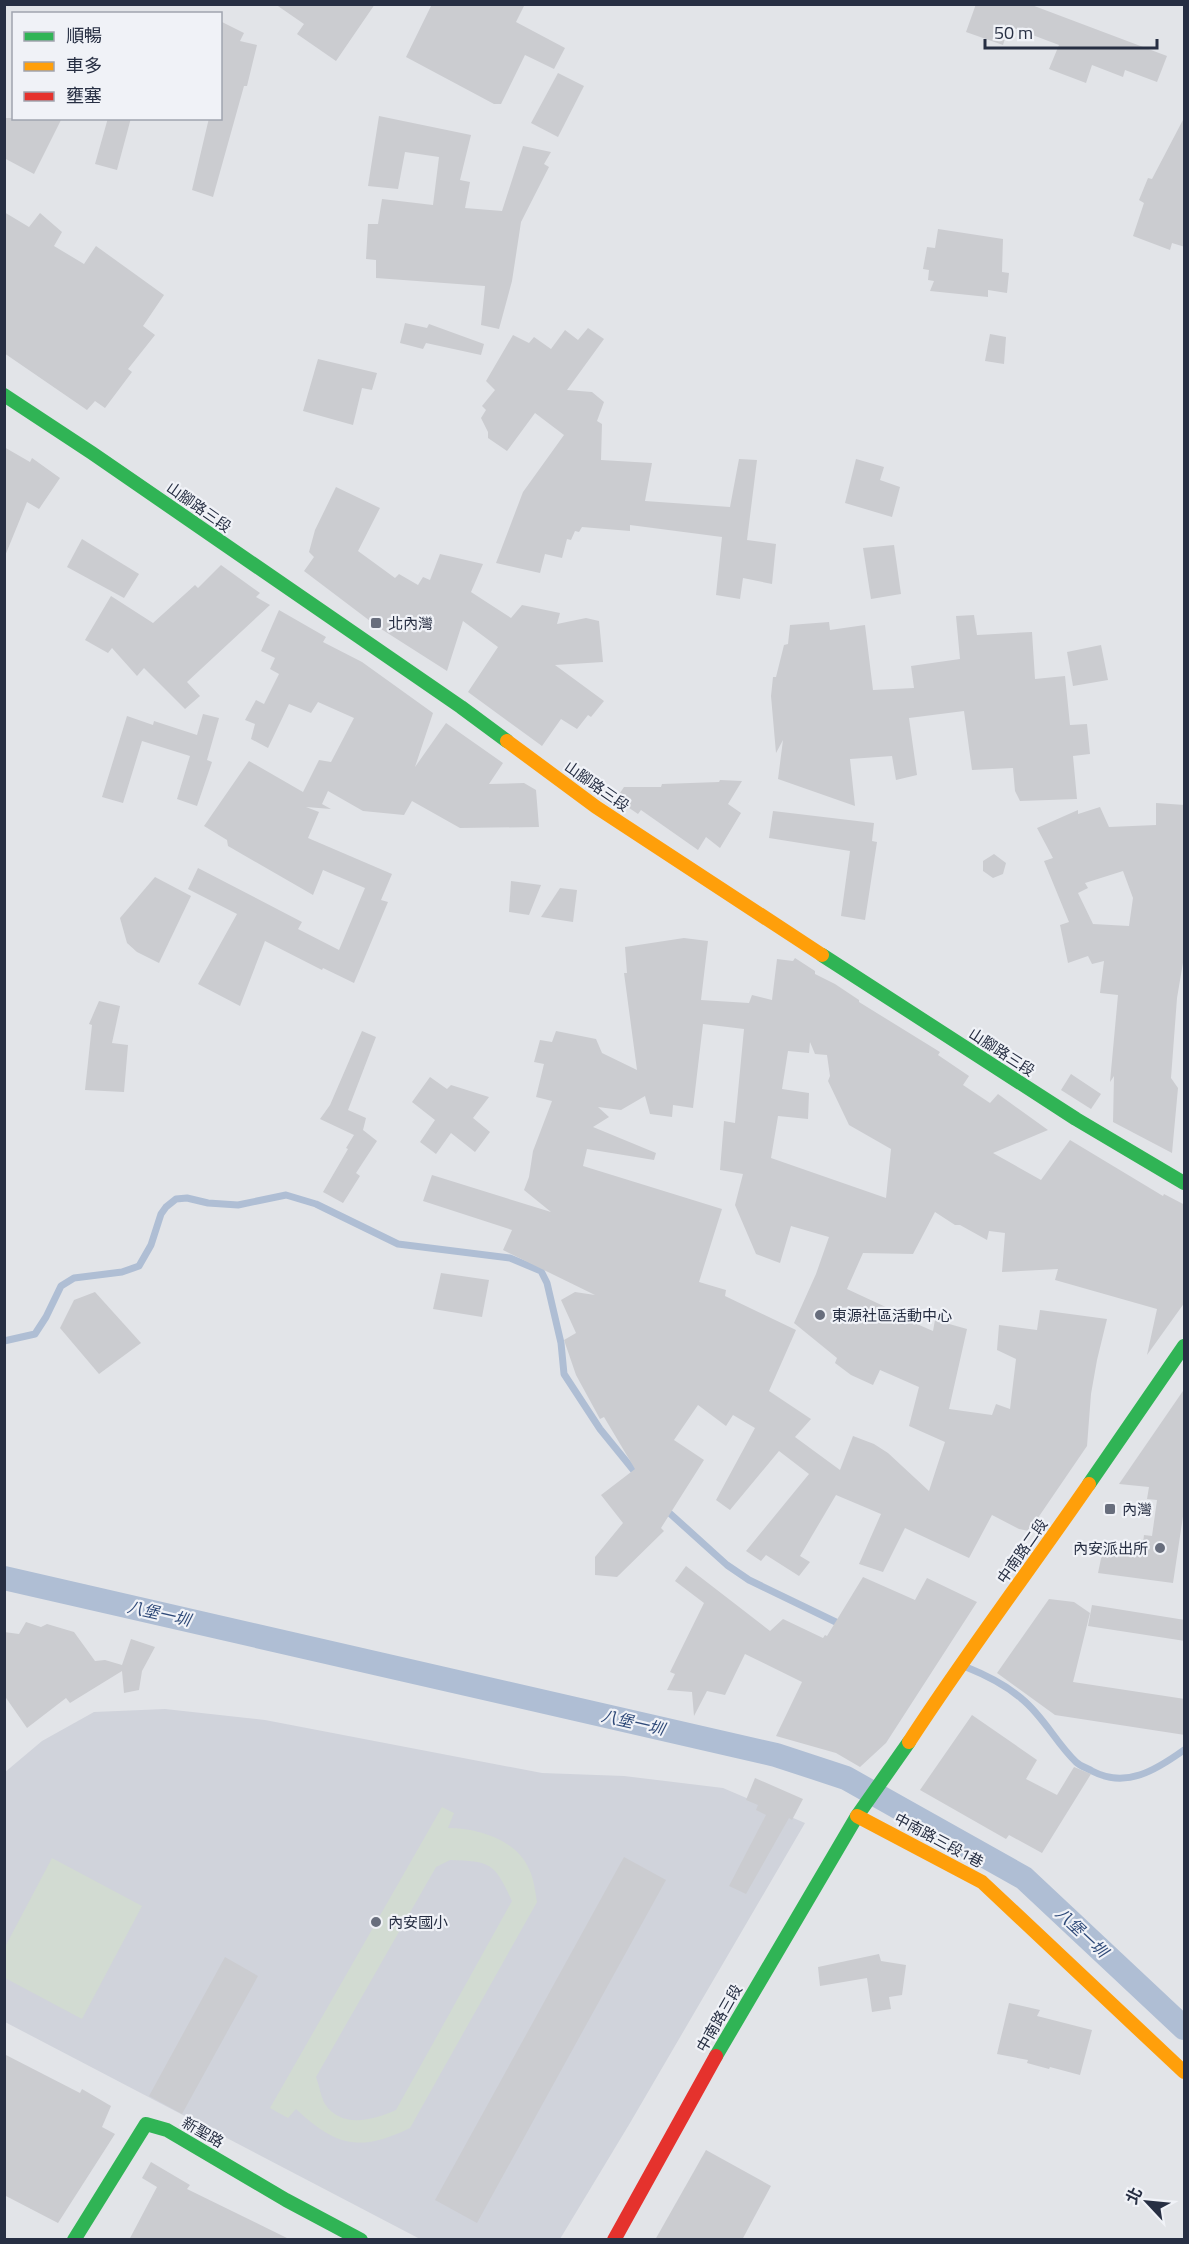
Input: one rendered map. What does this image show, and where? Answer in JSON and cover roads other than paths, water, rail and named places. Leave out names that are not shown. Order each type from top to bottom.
[{"type":"main road","name":"山腳路三段","points":[[4,395],[461,707],[596,807],[894,1003],[1076,1119],[1185,1183]]},
{"type":"main road","name":"中南路二段","points":[[857,1816],[887,1775],[955,1671],[1034,1564],[1185,1346]]},
{"type":"main road","name":"中南路三段1巷","points":[[857,1816],[982,1882],[1185,2072]]},
{"type":"main road","name":"中南路三段","points":[[614,2240],[717,2054],[857,1816]]},
{"type":"main road","name":"新聖路","points":[[74,2240],[146,2124],[167,2130],[286,2200],[361,2240]]},
{"type":"waterway","points":[[4,1341],[35,1334],[61,1286],[74,1278],[122,1272],[139,1266],[151,1245],[161,1214],[176,1199],[187,1198],[208,1203],[238,1205],[286,1195],[316,1204],[398,1244],[510,1258],[541,1271],[547,1283],[561,1343],[564,1374],[600,1429],[639,1477]]},
{"type":"waterway","points":[[665,1509],[727,1565],[749,1580],[842,1625]]},
{"type":"waterway","name":"八堡一圳","points":[[4,1578],[776,1755],[846,1778],[1024,1878],[1184,2028]]},
{"type":"waterway","points":[[966,1667],[996,1681],[1016,1694],[1030,1706],[1076,1762],[1105,1776],[1129,1778],[1140,1775],[1184,1750]]},
{"type":"place","name":"北內灣","points":[[376,623]]},
{"type":"place","name":"東源社區活動中心","points":[[820,1315]]},
{"type":"place","name":"內灣","points":[[1110,1509]]},
{"type":"place","name":"內安派出所","points":[[1160,1548]]},
{"type":"place","name":"內安國小","points":[[376,1922]]}]
